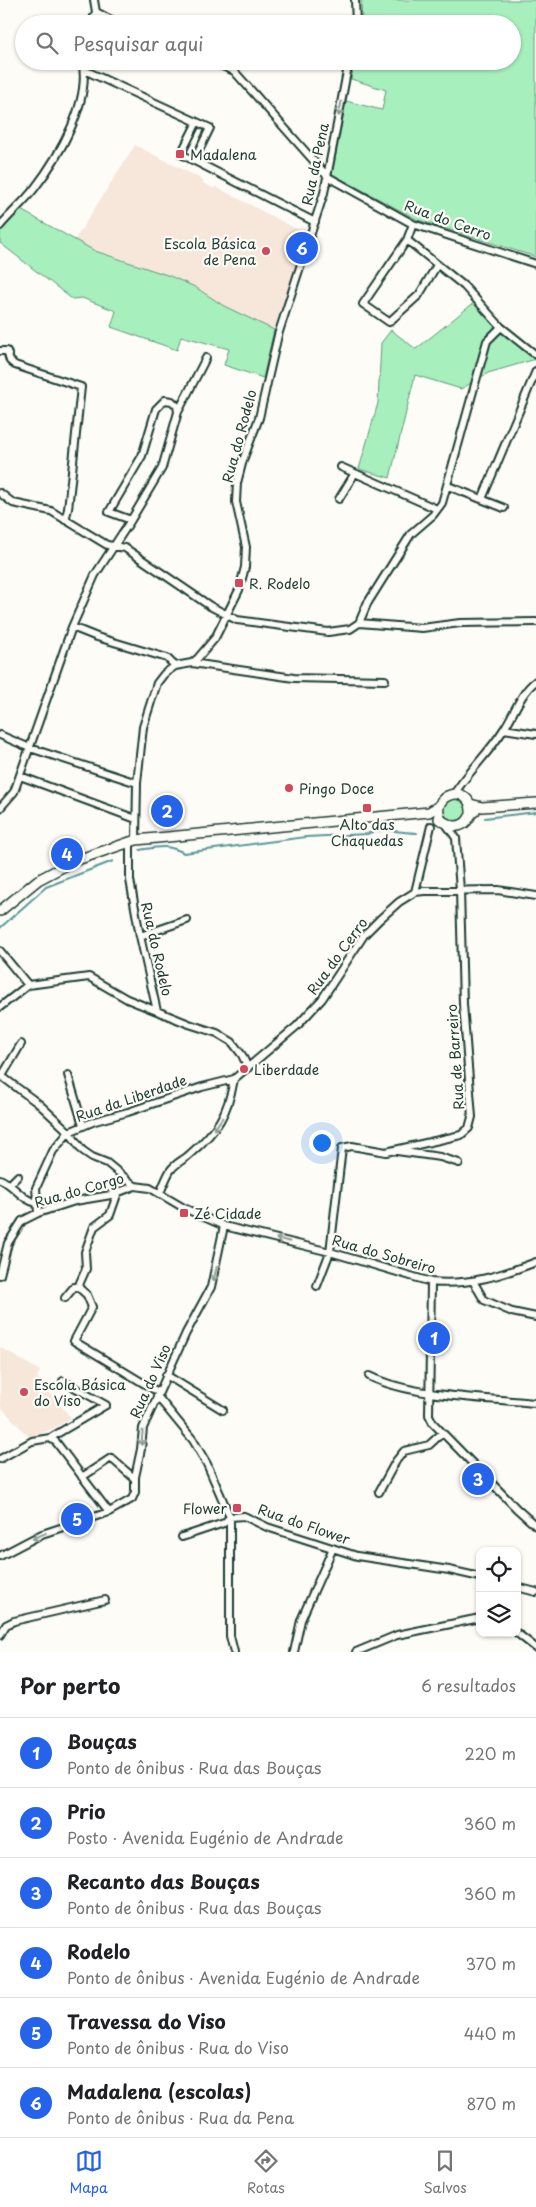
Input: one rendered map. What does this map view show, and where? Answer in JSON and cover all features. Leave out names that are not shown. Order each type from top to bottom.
[{"type":"main road","points":[[0,911],[38,880],[74,861],[133,840],[429,812],[439,806],[444,798],[454,794],[464,796],[470,804],[471,814]]},
{"type":"main road","points":[[470,804],[482,807],[536,803]]},
{"type":"main road","points":[[439,806],[440,816],[444,822]]},
{"type":"main road","points":[[429,812],[444,822],[456,826],[466,823],[471,814],[482,807]]},
{"type":"street","points":[[94,0],[96,12],[94,15]]},
{"type":"street","points":[[355,0],[356,15]]},
{"type":"street","points":[[96,12],[102,15]]},
{"type":"street","points":[[0,226],[34,189],[52,164],[73,123],[81,96],[84,70],[210,128],[194,160]]},
{"type":"street","name":"Rua do Cerro","points":[[232,70],[328,177],[413,224],[536,264]]},
{"type":"street","name":"Rua da Pena","points":[[265,386],[278,335],[328,177],[347,70]]},
{"type":"street","points":[[197,122],[181,154],[315,222]]},
{"type":"street","points":[[413,224],[407,240],[363,304],[389,322],[419,295],[438,264]]},
{"type":"street","points":[[407,240],[464,286],[501,327],[536,355]]},
{"type":"street","points":[[0,493],[13,503],[51,511],[107,545],[125,548],[171,580],[237,620],[328,632],[350,629],[359,623],[367,604],[411,534],[442,503],[487,340],[501,327]]},
{"type":"street","points":[[0,351],[7,351],[7,357],[15,365],[80,387],[68,508],[65,520]]},
{"type":"street","points":[[0,808],[14,792],[72,627],[95,575],[162,468],[178,412],[206,358]]},
{"type":"street","points":[[482,499],[536,371]]},
{"type":"street","name":"Rua do Rodelo","points":[[192,663],[215,638],[239,590],[246,567],[246,547],[236,502],[237,483],[260,418],[265,386]]},
{"type":"street","points":[[131,520],[109,512],[142,456],[156,409],[165,400],[172,401],[177,406],[178,412]]},
{"type":"street","points":[[341,467],[438,509]]},
{"type":"street","points":[[339,499],[355,473]]},
{"type":"street","points":[[448,486],[504,508]]},
{"type":"street","points":[[359,623],[422,628],[460,623],[536,622]]},
{"type":"street","points":[[72,627],[97,637],[167,658],[175,666],[192,663],[294,678],[386,680]]},
{"type":"street","name":"Rua do Rodelo","points":[[175,666],[164,674],[157,683],[143,727],[130,880],[140,936],[157,1011],[217,1033],[232,1042],[242,1055],[248,1068]]},
{"type":"street","points":[[454,794],[485,756],[504,729],[528,688],[536,681]]},
{"type":"street","points":[[504,729],[536,734]]},
{"type":"street","points":[[0,735],[30,748],[137,783]]},
{"type":"street","points":[[20,776],[136,819]]},
{"type":"street","points":[[462,782],[464,796]]},
{"type":"street","points":[[444,822],[456,838],[466,823]]},
{"type":"street","points":[[431,826],[415,892],[498,890],[536,896]]},
{"type":"street","name":"Rua de Barreiro","points":[[330,1252],[342,1148],[352,1146],[386,1152],[461,1134],[469,1128],[472,1117],[463,1004],[460,890],[456,838]]},
{"type":"street","name":"Rua do Cerro","points":[[234,1079],[297,1026],[322,999],[364,935],[399,902],[415,892]]},
{"type":"street","points":[[140,936],[187,920]]},
{"type":"street","points":[[0,951],[28,985]]},
{"type":"street","points":[[0,1007],[28,985],[89,977],[126,999],[157,1011]]},
{"type":"street","points":[[21,1044],[1,1075],[39,1104],[69,1132],[82,1150],[92,1157],[107,1163],[135,1186]]},
{"type":"street","points":[[68,1075],[83,1125]]},
{"type":"street","points":[[160,1193],[169,1172],[176,1164],[185,1159],[202,1144],[224,1116],[231,1098],[234,1079]]},
{"type":"street","name":"Rua da Liberdade","points":[[37,1203],[36,1188],[53,1152],[69,1132],[83,1125],[202,1086],[234,1079]]},
{"type":"street","points":[[396,1150],[440,1156],[459,1163]]},
{"type":"street","points":[[10,1184],[18,1176]]},
{"type":"street","points":[[0,1179],[10,1184],[30,1202],[37,1203],[38,1213]]},
{"type":"street","name":"Rua do Corgo","points":[[0,1275],[13,1233],[22,1222],[38,1213],[75,1201],[118,1192],[135,1186],[150,1188],[184,1208],[224,1226]]},
{"type":"street","points":[[78,1288],[86,1268],[85,1252],[94,1227],[110,1215],[118,1192]]},
{"type":"street","name":"Rua do Sobreiro","points":[[224,1226],[330,1252],[431,1282],[447,1284],[500,1276],[536,1262]]},
{"type":"street","name":"Rua do Viso","points":[[0,1556],[42,1534],[109,1512],[132,1499],[135,1492],[135,1479],[143,1428],[186,1332],[212,1287],[224,1226]]},
{"type":"street","points":[[317,1286],[330,1252]]},
{"type":"street","points":[[473,1281],[484,1300],[512,1312],[536,1317]]},
{"type":"street","points":[[431,1282],[429,1415],[442,1434],[517,1510],[536,1526]]},
{"type":"street","points":[[65,1298],[69,1290],[74,1287],[78,1288],[87,1295],[92,1307],[74,1341],[158,1394],[194,1440],[207,1464],[230,1517],[230,1636],[234,1652]]},
{"type":"street","points":[[166,1375],[223,1410]]},
{"type":"street","points":[[369,1376],[380,1381],[414,1390],[535,1403]]},
{"type":"street","points":[[0,1459],[32,1441],[50,1438],[106,1405],[62,1381]]},
{"type":"street","points":[[380,1492],[396,1461],[404,1451],[429,1445],[442,1434]]},
{"type":"street","points":[[50,1438],[56,1442],[109,1512]]},
{"type":"street","points":[[82,1477],[111,1458],[135,1479]]},
{"type":"street","name":"Rua do Flower","points":[[230,1517],[244,1516],[267,1527],[376,1560],[449,1570],[476,1576]]},
{"type":"street","points":[[182,1537],[224,1523],[230,1517]]},
{"type":"street","points":[[294,1652],[301,1620],[333,1548]]},
{"type":"street","points":[[521,1588],[536,1592]]},
{"type":"street","points":[[0,1636],[6,1624],[14,1621],[105,1600]]},
{"type":"street","points":[[356,1652],[397,1635],[476,1619]]},
{"type":"street","points":[[521,1636],[536,1648]]},
{"type":"shaded area","points":[[135,145],[203,180],[203,183],[213,188],[216,187],[306,235],[274,330],[224,306],[195,287],[170,276],[95,251],[74,241]]},
{"type":"shaded area","name":"Escola Básica do Viso","points":[[0,1347],[40,1371],[37,1377],[71,1418],[52,1429],[29,1437],[0,1406]]},
{"type":"green space","points":[[361,0],[536,0],[536,257],[418,220],[332,174],[346,101],[382,110],[386,90],[351,79],[353,70],[521,70],[521,15],[362,15]]},
{"type":"green space","points":[[19,209],[95,251],[170,276],[195,287],[224,306],[274,330],[263,378],[224,365],[229,349],[181,336],[177,350],[111,327],[116,311],[82,298],[72,299],[0,243],[0,229]]},
{"type":"green space","points":[[480,298],[512,333],[536,350],[536,359],[488,373],[461,389],[415,375],[390,478],[359,469],[378,403],[381,343],[391,330],[416,349]]},
{"type":"green space","points":[[455,797],[463,801],[467,809],[463,817],[455,821],[447,817],[443,809],[447,801]]},
{"type":"waterway","points":[[485,818],[536,812]]},
{"type":"waterway","points":[[140,850],[167,847],[184,853],[306,837],[367,834],[379,831],[417,833]]},
{"type":"waterway","points":[[0,928],[46,887],[113,861]]},
{"type":"place","name":"Madalena","points":[[180,154]]},
{"type":"place","name":"Madalena (escolas)","points":[[302,248]]},
{"type":"place","name":"Escola Básica de Pena","points":[[266,251]]},
{"type":"place","name":"R. Rodelo","points":[[239,583]]},
{"type":"place","name":"Pingo Doce","points":[[289,788]]},
{"type":"place","name":"Alto das Chaquedas","points":[[367,808]]},
{"type":"place","name":"Prio","points":[[167,811]]},
{"type":"place","name":"Rodelo","points":[[67,854]]},
{"type":"place","name":"Liberdade","points":[[244,1069]]},
{"type":"place","name":"Zé Cidade","points":[[184,1213]]},
{"type":"place","name":"Bouças","points":[[434,1338]]},
{"type":"place","name":"Escola Básica do Viso","points":[[24,1392]]},
{"type":"place","name":"Recanto das Bouças","points":[[478,1479]]},
{"type":"place","name":"Flower","points":[[237,1508]]},
{"type":"place","name":"Travessa do Viso","points":[[77,1519]]}]
